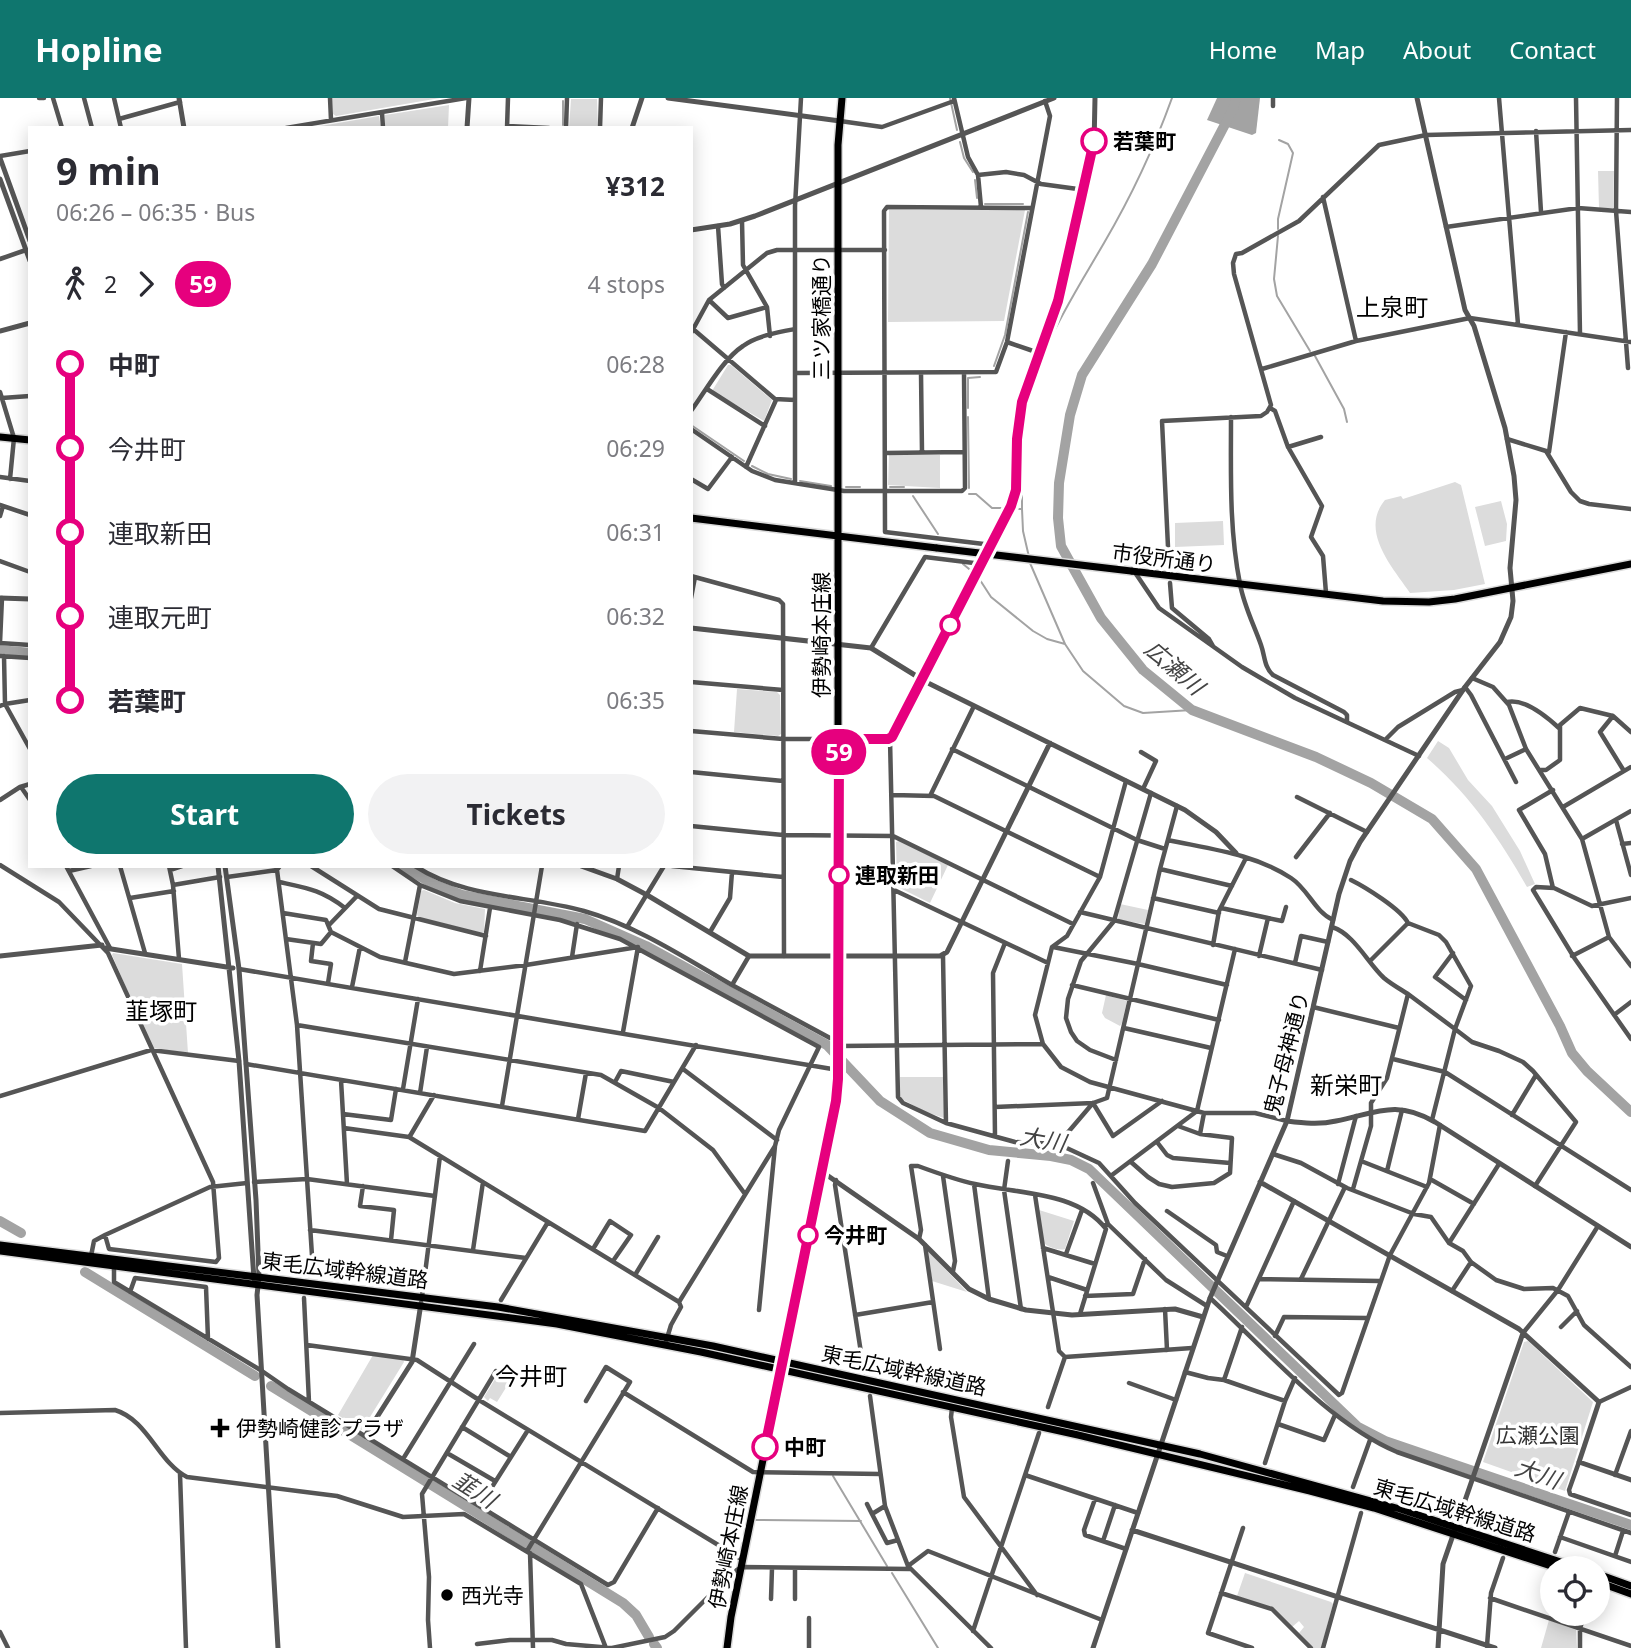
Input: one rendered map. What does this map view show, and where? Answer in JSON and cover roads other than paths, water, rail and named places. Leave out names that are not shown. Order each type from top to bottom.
[{"type":"main road","name":"三ツ家橋通り","points":[[838,536],[838,184],[842,98]]},
{"type":"main road","points":[[0,437],[28,440]]},
{"type":"main road","name":"市役所通り","points":[[693,517],[1390,601],[1429,602],[1511,589],[1631,564]]},
{"type":"main road","name":"伊勢崎本庄線","points":[[727,1648],[781,1365],[836,1101],[839,1066],[838,536]]},
{"type":"main road","name":"東毛広域幹線道路","points":[[0,1245],[421,1302],[498,1307],[666,1340],[1313,1484],[1540,1556]]},
{"type":"main road","name":"東毛広域幹線道路","points":[[0,1251],[256,1279]]},
{"type":"main road","name":"東毛広域幹線道路","points":[[781,1365],[953,1408],[1159,1449]]},
{"type":"main road","name":"東毛広域幹線道路","points":[[1455,1530],[1540,1562]]},
{"type":"main road","points":[[1610,1578],[1631,1586]]},
{"type":"main road","points":[[1610,1586],[1631,1594]]},
{"type":"street","points":[[39,98],[44,98]]},
{"type":"street","points":[[53,98],[61,126]]},
{"type":"street","points":[[84,98],[91,126]]},
{"type":"street","points":[[114,98],[121,126]]},
{"type":"street","points":[[330,98],[331,120]]},
{"type":"street","points":[[297,126],[468,98],[467,126]]},
{"type":"street","points":[[507,126],[508,98]]},
{"type":"street","points":[[566,126],[567,98]]},
{"type":"street","points":[[600,126],[601,98]]},
{"type":"street","points":[[633,126],[642,98]]},
{"type":"street","points":[[668,98],[706,100],[883,127],[954,100],[968,157],[978,175],[981,207]]},
{"type":"street","points":[[795,484],[795,201],[801,98]]},
{"type":"street","points":[[693,230],[742,221],[1054,98]]},
{"type":"street","points":[[1095,98],[1094,146],[1085,190],[1058,301],[1026,387],[1018,423],[1015,496],[983,564],[890,739],[900,1101],[946,1123],[1015,1142],[1058,1144],[1099,1163],[1135,1203],[1339,1395],[1342,1394],[1390,1255],[1414,1214],[1430,1179],[1440,1125]]},
{"type":"street","points":[[1273,98],[1273,106]]},
{"type":"street","points":[[1134,571],[1159,608],[1216,649],[1277,688],[1386,739],[1418,759],[1464,688],[1506,632],[1512,612],[1510,568],[1516,492],[1506,439],[1470,318],[1465,310],[1417,98]]},
{"type":"street","points":[[1499,98],[1518,324]]},
{"type":"street","points":[[1576,98],[1580,334]]},
{"type":"street","points":[[1618,98],[1616,211],[1628,368]]},
{"type":"street","points":[[119,119],[179,100],[184,126]]},
{"type":"street","points":[[795,373],[996,372],[1007,342],[1051,116],[1045,102]]},
{"type":"street","points":[[382,112],[383,126]]},
{"type":"street","points":[[1216,649],[1209,639],[1172,608],[1162,421],[1261,416],[1270,408],[1272,402],[1234,274],[1236,254],[1299,220],[1376,146],[1426,135],[1631,130]]},
{"type":"street","points":[[1536,131],[1541,212]]},
{"type":"street","points":[[28,151],[0,157],[28,235]]},
{"type":"street","points":[[978,175],[1006,172],[1024,175],[1037,183],[1085,190]]},
{"type":"street","points":[[0,179],[28,256]]},
{"type":"street","points":[[1323,197],[1356,341]]},
{"type":"street","points":[[992,545],[885,532],[885,208],[1032,208]]},
{"type":"street","points":[[1446,227],[1578,208],[1631,212]]},
{"type":"street","points":[[742,221],[744,270],[767,307],[770,336]]},
{"type":"street","points":[[718,226],[724,288]]},
{"type":"street","points":[[0,259],[26,250]]},
{"type":"street","points":[[693,328],[709,300],[767,253],[795,250],[885,250]]},
{"type":"street","points":[[709,300],[728,318],[767,307]]},
{"type":"street","points":[[1262,369],[1356,341],[1470,318],[1628,342]]},
{"type":"street","points":[[0,331],[28,324]]},
{"type":"street","points":[[693,408],[729,360],[745,345],[795,329]]},
{"type":"street","points":[[693,331],[776,400],[795,401]]},
{"type":"street","points":[[1548,453],[1566,332]]},
{"type":"street","points":[[1007,342],[1039,353]]},
{"type":"street","points":[[921,373],[922,452]]},
{"type":"street","points":[[693,430],[765,477],[795,484],[839,491],[964,490],[964,373]]},
{"type":"street","points":[[707,389],[765,426]]},
{"type":"street","points":[[10,479],[14,438],[1,395],[28,396]]},
{"type":"street","points":[[746,467],[776,400]]},
{"type":"street","points":[[1270,408],[1276,414],[1288,447],[1322,506],[1311,537],[1323,556],[1326,594]]},
{"type":"street","points":[[1231,417],[1232,522],[1240,585],[1246,610],[1269,672],[1343,712],[1347,715],[1347,721]]},
{"type":"street","points":[[1288,447],[1321,437]]},
{"type":"street","points":[[1506,439],[1543,449],[1548,453],[1571,492],[1580,501],[1631,509]]},
{"type":"street","points":[[885,453],[964,452]]},
{"type":"street","points":[[693,480],[708,489],[732,457]]},
{"type":"street","points":[[0,477],[28,481]]},
{"type":"street","points":[[0,516],[2,506],[28,514]]},
{"type":"street","points":[[871,648],[925,557],[983,564]]},
{"type":"street","points":[[0,561],[28,571]]},
{"type":"street","points":[[693,576],[779,600],[783,604],[784,956]]},
{"type":"street","points":[[28,599],[1,598],[0,643],[28,645]]},
{"type":"street","points":[[693,628],[871,648],[922,680],[1177,806],[1201,821],[1236,853]]},
{"type":"street","points":[[28,658],[2,656],[2,705],[28,744]]},
{"type":"street","points":[[1472,678],[1490,685],[1507,702],[1526,749],[1582,839],[1609,937],[1631,966]]},
{"type":"street","points":[[693,682],[783,690]]},
{"type":"street","points":[[1386,739],[1406,721],[1464,688]]},
{"type":"street","points":[[1464,688],[1472,695],[1516,782]]},
{"type":"street","points":[[2,705],[28,700]]},
{"type":"street","points":[[1507,702],[1514,701],[1543,714],[1559,728],[1560,760],[1546,770],[1541,770]]},
{"type":"street","points":[[931,794],[974,706]]},
{"type":"street","points":[[1559,728],[1580,708],[1613,716],[1631,732]]},
{"type":"street","points":[[1613,716],[1600,732],[1624,771]]},
{"type":"street","points":[[693,731],[783,739],[890,739]]},
{"type":"street","points":[[946,1123],[943,956],[1050,743]]},
{"type":"street","points":[[952,749],[1137,840],[1165,849]]},
{"type":"street","points":[[1505,759],[1526,749]]},
{"type":"street","points":[[1141,752],[1156,761],[1143,789]]},
{"type":"street","name":"鬼子母神通り","points":[[1210,1296],[1287,1121],[1328,942],[1350,861],[1418,759]]},
{"type":"street","points":[[1563,807],[1631,767]]},
{"type":"street","points":[[693,772],[783,781]]},
{"type":"street","points":[[1126,781],[1100,877],[1067,936],[1052,947],[1035,1015],[1043,1044],[1055,1063],[1067,1072],[1090,1082],[1204,1113],[1255,1113],[1287,1121],[1319,1123],[1394,1108],[1403,1109],[1432,1120],[1631,1247]]},
{"type":"street","points":[[0,800],[15,793],[20,786],[28,784]]},
{"type":"street","points":[[20,786],[28,797]]},
{"type":"street","points":[[1553,790],[1519,810],[1545,854],[1553,888]]},
{"type":"street","points":[[1116,1060],[1090,1050],[1077,1041],[1066,1018],[1076,969],[1114,921],[1151,793]]},
{"type":"street","points":[[892,795],[931,794],[1100,877]]},
{"type":"street","points":[[1297,797],[1369,829]]},
{"type":"street","points":[[995,1107],[1093,1103],[1107,1098],[1177,806]]},
{"type":"street","points":[[1582,839],[1631,811]]},
{"type":"street","points":[[1296,857],[1331,813]]},
{"type":"street","points":[[1616,820],[1631,875]]},
{"type":"street","points":[[693,827],[783,835],[893,836],[1073,924]]},
{"type":"street","points":[[1168,840],[1236,853],[1292,879],[1384,977],[1472,1042],[1520,1061],[1536,1075],[1576,1122],[1535,1186]]},
{"type":"street","points":[[1622,844],[1631,843]]},
{"type":"street","points":[[1213,945],[1220,911],[1246,858]]},
{"type":"street","points":[[0,866],[59,902],[105,947]]},
{"type":"street","points":[[121,868],[145,953]]},
{"type":"street","points":[[170,868],[179,959]]},
{"type":"street","points":[[219,868],[223,877],[239,969],[254,1182],[256,1279]]},
{"type":"street","points":[[225,868],[223,877],[256,1279],[278,1648]]},
{"type":"street","points":[[130,898],[223,877],[279,868],[297,1025],[313,1270],[309,1275]]},
{"type":"street","points":[[316,868],[379,909],[486,936]]},
{"type":"street","points":[[395,868],[420,885],[447,897],[599,930],[638,947],[819,1047],[775,1146],[760,1310]]},
{"type":"street","points":[[421,868],[464,888],[584,911],[627,927],[839,1044],[1043,1044]]},
{"type":"street","points":[[502,1106],[542,868]]},
{"type":"street","points":[[587,868],[617,878],[648,894],[748,956],[943,956]]},
{"type":"street","points":[[617,878],[619,868]]},
{"type":"street","points":[[627,927],[663,868]]},
{"type":"street","points":[[692,868],[783,877]]},
{"type":"street","points":[[68,869],[214,1185],[219,1258],[216,1262],[109,1249],[105,1235]]},
{"type":"street","points":[[1160,869],[1232,886]]},
{"type":"street","points":[[710,932],[730,898],[732,872]]},
{"type":"street","points":[[1351,880],[1396,910],[1408,923],[1439,935],[1453,953],[1471,986],[1455,1028],[1432,1120]]},
{"type":"street","points":[[279,882],[317,890],[345,908]]},
{"type":"street","points":[[405,962],[420,885]]},
{"type":"street","points":[[1631,898],[1592,906],[1553,888],[1536,887],[1533,890],[1572,956],[1631,1039]]},
{"type":"street","points":[[894,890],[1048,963]]},
{"type":"street","points":[[329,925],[357,896]]},
{"type":"street","points":[[1153,898],[1282,921],[1286,906]]},
{"type":"street","points":[[480,971],[491,908]]},
{"type":"street","points":[[1080,912],[1322,970]]},
{"type":"street","points":[[283,913],[326,920],[331,932],[380,957],[454,974],[638,947]]},
{"type":"street","points":[[1259,956],[1268,918]]},
{"type":"street","points":[[1370,961],[1408,923]]},
{"type":"street","points":[[572,957],[578,924]]},
{"type":"street","points":[[286,939],[321,944],[331,932]]},
{"type":"street","points":[[1295,963],[1301,936],[1328,942]]},
{"type":"street","points":[[1572,956],[1609,937]]},
{"type":"street","points":[[313,943],[311,961],[331,964],[328,983]]},
{"type":"street","points":[[995,1136],[993,973],[1005,943]]},
{"type":"street","points":[[0,956],[105,947],[811,1064],[839,1066]]},
{"type":"street","points":[[352,988],[360,947]]},
{"type":"street","points":[[622,1032],[638,947]]},
{"type":"street","points":[[1052,947],[1227,985]]},
{"type":"street","points":[[1112,1175],[1197,1111],[1235,949]]},
{"type":"street","points":[[1453,953],[1435,978],[1466,1000]]},
{"type":"street","points":[[733,985],[748,956]]},
{"type":"street","points":[[1072,985],[1219,1020]]},
{"type":"street","points":[[1353,1189],[1371,1126],[1371,1103],[1387,1078],[1408,994]]},
{"type":"street","points":[[403,1089],[418,999]]},
{"type":"street","points":[[1614,1015],[1631,1002]]},
{"type":"street","points":[[1313,1007],[1399,1028]]},
{"type":"street","points":[[297,1025],[601,1076],[659,1108],[717,1153],[744,1194]]},
{"type":"street","points":[[1124,1028],[1211,1048]]},
{"type":"street","points":[[246,1064],[645,1131],[696,1045]]},
{"type":"street","points":[[420,1093],[427,1047]]},
{"type":"street","points":[[0,1096],[151,1050],[239,1061]]},
{"type":"street","points":[[1393,1059],[1445,1072],[1631,1190]]},
{"type":"street","points":[[683,1069],[777,1140]]},
{"type":"street","points":[[615,1082],[621,1071],[674,1082]]},
{"type":"street","points":[[578,1119],[586,1073]]},
{"type":"street","points":[[1512,1115],[1536,1075]]},
{"type":"street","points":[[341,1080],[347,1184]]},
{"type":"street","points":[[343,1114],[391,1120],[396,1089]]},
{"type":"street","points":[[410,1136],[434,1095]]},
{"type":"street","points":[[1093,1103],[1113,1136],[1163,1101]]},
{"type":"street","points":[[1058,1144],[1093,1103]]},
{"type":"street","points":[[1387,1171],[1403,1109]]},
{"type":"street","points":[[1200,1134],[1204,1113]]},
{"type":"street","points":[[1338,1184],[1356,1116]]},
{"type":"street","points":[[1131,1163],[1159,1184],[1172,1187],[1214,1183],[1230,1173],[1232,1138],[1200,1134],[1178,1125]]},
{"type":"street","points":[[344,1128],[410,1136],[679,1302],[681,1307],[666,1340]]},
{"type":"street","points":[[1157,1142],[1167,1155],[1174,1158],[1230,1163]]},
{"type":"street","points":[[679,1302],[775,1146]]},
{"type":"street","points":[[1273,1154],[1301,1163],[1345,1187],[1414,1214],[1431,1217],[1449,1243],[1463,1251],[1471,1262],[1496,1280],[1524,1289],[1558,1290],[1569,1298],[1584,1325],[1631,1367]]},
{"type":"street","points":[[365,1436],[414,1358],[440,1156]]},
{"type":"street","points":[[1008,1161],[1004,1190],[1021,1309]]},
{"type":"street","points":[[1361,1161],[1427,1187]]},
{"type":"street","points":[[1449,1243],[1499,1164]]},
{"type":"street","points":[[919,1239],[911,1166],[974,1184],[1058,1199],[1082,1210],[1106,1225],[1176,1289],[1208,1306]]},
{"type":"street","points":[[821,1171],[919,1239],[969,1289],[989,1299],[1021,1309],[1054,1312],[1080,1314],[1179,1309],[1203,1317]]},
{"type":"street","points":[[943,1176],[955,1261],[953,1271]]},
{"type":"street","points":[[254,1182],[306,1179],[435,1196]]},
{"type":"street","points":[[1430,1179],[1474,1204]]},
{"type":"street","points":[[836,1180],[864,1372]]},
{"type":"street","points":[[473,1250],[483,1182]]},
{"type":"street","points":[[1260,1182],[1523,1333],[1599,1402]]},
{"type":"street","points":[[90,1256],[94,1241],[105,1235],[214,1185],[247,1183]]},
{"type":"street","points":[[1080,1314],[1106,1229],[1093,1183]]},
{"type":"street","points":[[974,1184],[989,1299]]},
{"type":"street","points":[[363,1186],[360,1206],[394,1210],[391,1240]]},
{"type":"street","points":[[1301,1279],[1345,1187]]},
{"type":"street","points":[[1035,1195],[1059,1351],[1065,1357],[1192,1348]]},
{"type":"street","points":[[1246,1307],[1294,1201]]},
{"type":"street","points":[[1066,1254],[1082,1210]]},
{"type":"street","points":[[1167,1212],[1216,1245],[1217,1252],[1227,1256]]},
{"type":"street","points":[[501,1300],[548,1222]]},
{"type":"street","points":[[593,1249],[610,1222],[631,1234],[613,1261]]},
{"type":"street","points":[[1438,1648],[1443,1564],[1523,1333],[1558,1290],[1598,1226]]},
{"type":"street","points":[[310,1230],[526,1258]]},
{"type":"street","points":[[635,1275],[659,1237]]},
{"type":"street","points":[[925,1244],[940,1349]]},
{"type":"street","points":[[1043,1248],[1095,1264]]},
{"type":"street","points":[[1085,1296],[1133,1294],[1145,1259]]},
{"type":"street","points":[[1452,1290],[1471,1262]]},
{"type":"street","points":[[114,1265],[113,1281],[130,1292],[262,1371],[533,1541],[611,1584],[658,1508]]},
{"type":"street","points":[[130,1292],[135,1278],[206,1287],[208,1340]]},
{"type":"street","points":[[1048,1278],[1087,1290]]},
{"type":"street","points":[[1260,1279],[1380,1281]]},
{"type":"street","points":[[1093,1648],[1210,1296]]},
{"type":"street","points":[[1210,1296],[1335,1415],[1370,1440],[1397,1452],[1631,1533]]},
{"type":"street","points":[[304,1298],[309,1402]]},
{"type":"street","points":[[855,1315],[933,1302]]},
{"type":"street","points":[[1164,1309],[1167,1350]]},
{"type":"street","points":[[1561,1327],[1577,1311]]},
{"type":"street","points":[[1275,1336],[1284,1317],[1367,1318]]},
{"type":"street","points":[[1224,1380],[1242,1327]]},
{"type":"street","points":[[403,1459],[474,1344]]},
{"type":"street","points":[[307,1345],[414,1358],[658,1508],[743,1564],[772,1568],[909,1567],[928,1551],[1102,1620]]},
{"type":"street","points":[[1048,1407],[1065,1357]]},
{"type":"street","points":[[533,1648],[529,1551],[630,1382],[606,1367],[586,1401]]},
{"type":"street","points":[[430,1648],[429,1577],[422,1494],[496,1371]]},
{"type":"street","points":[[1185,1371],[1224,1380],[1284,1401]]},
{"type":"street","points":[[1265,1463],[1284,1401],[1295,1378]]},
{"type":"street","points":[[1129,1384],[1176,1400]]},
{"type":"street","points":[[1631,1387],[1599,1402],[1569,1490],[1570,1494],[1631,1515]]},
{"type":"street","points":[[624,1392],[750,1470],[760,1473],[880,1474]]},
{"type":"street","points":[[870,1396],[885,1506],[909,1567],[991,1648]]},
{"type":"street","points":[[953,1408],[951,1417],[964,1497],[1037,1595]]},
{"type":"street","points":[[0,1413],[111,1409],[122,1412],[135,1422],[180,1473],[199,1480],[337,1496],[395,1516],[464,1514],[583,1586],[606,1648]]},
{"type":"street","points":[[1278,1424],[1324,1440],[1335,1415]]},
{"type":"street","points":[[463,1427],[511,1457]]},
{"type":"street","points":[[480,1506],[528,1430]]},
{"type":"street","points":[[1615,1475],[1631,1430]]},
{"type":"street","points":[[973,1631],[1039,1433]]},
{"type":"street","points":[[1353,1488],[1370,1440]]},
{"type":"street","points":[[447,1452],[495,1481]]},
{"type":"street","points":[[1579,1462],[1631,1480]]},
{"type":"street","points":[[180,1473],[187,1648]]},
{"type":"street","points":[[1026,1475],[1138,1513]]},
{"type":"street","points":[[1094,1499],[1085,1535],[1126,1549]]},
{"type":"street","points":[[867,1504],[887,1543],[898,1540]]},
{"type":"street","points":[[1102,1541],[1115,1505]]},
{"type":"street","points":[[872,1514],[885,1506]]},
{"type":"street","points":[[1555,1552],[1569,1512]]},
{"type":"street","points":[[1323,1648],[1361,1513]]},
{"type":"street","points":[[1243,1528],[1208,1633],[1252,1648]]},
{"type":"street","points":[[1132,1530],[1495,1648]]},
{"type":"street","points":[[1615,1556],[1623,1531]]},
{"type":"street","points":[[1560,1537],[1631,1562]]},
{"type":"street","points":[[1487,1647],[1490,1598],[1503,1558]]},
{"type":"street","points":[[477,1644],[533,1639],[606,1648],[669,1635],[743,1564]]},
{"type":"street","points":[[771,1599],[772,1568]]},
{"type":"street","points":[[795,1568],[795,1599]]},
{"type":"street","points":[[1222,1593],[1272,1609],[1311,1648]]},
{"type":"street","points":[[1490,1598],[1631,1646]]},
{"type":"street","points":[[809,1618],[809,1648]]},
{"type":"street","points":[[1580,1628],[1580,1648]]},
{"type":"street","points":[[0,1632],[8,1648]]},
{"type":"waterway","points":[[950,98],[957,130]]},
{"type":"waterway","points":[[1023,442],[1031,388],[1040,362],[1063,313],[1133,190],[1172,98]]},
{"type":"waterway","name":"広瀬川","points":[[1236,98],[1233,109],[1152,264],[1082,375],[1070,415],[1059,483],[1058,518],[1061,546],[1101,618],[1143,670],[1192,710],[1316,757],[1371,783],[1432,819],[1476,869],[1572,1053],[1587,1071],[1631,1112]]},
{"type":"waterway","points":[[563,101],[563,125]]},
{"type":"waterway","points":[[1278,229],[1293,153],[1288,144],[1279,140]]},
{"type":"waterway","points":[[960,142],[964,158],[973,172]]},
{"type":"waterway","points":[[975,180],[977,198]]},
{"type":"waterway","points":[[985,204],[1023,204]]},
{"type":"waterway","points":[[994,366],[1005,335],[1028,212]]},
{"type":"waterway","points":[[1278,236],[1274,279],[1277,296],[1310,351]]},
{"type":"waterway","points":[[1315,356],[1344,409],[1347,422]]},
{"type":"waterway","points":[[968,408],[968,378],[980,377]]},
{"type":"waterway","points":[[968,417],[969,488]]},
{"type":"waterway","points":[[693,426],[744,461]]},
{"type":"waterway","points":[[1022,455],[1022,509]]},
{"type":"waterway","points":[[752,466],[768,474],[791,479]]},
{"type":"waterway","points":[[800,481],[831,486]]},
{"type":"waterway","points":[[846,487],[860,487]]},
{"type":"waterway","points":[[890,487],[904,487]]},
{"type":"waterway","points":[[969,494],[976,494],[992,508],[1004,508]]},
{"type":"waterway","points":[[913,496],[938,534]]},
{"type":"waterway","points":[[1019,509],[1022,509],[1023,531],[1029,557]]},
{"type":"waterway","points":[[1030,563],[1065,644]]},
{"type":"waterway","points":[[963,564],[974,573]]},
{"type":"waterway","points":[[980,580],[991,597],[1033,631],[1047,639],[1065,644],[1083,671],[1124,706],[1143,713],[1192,710]]},
{"type":"waterway","name":"大川","points":[[0,650],[28,653]]},
{"type":"waterway","name":"大川","points":[[405,868],[435,885],[462,895],[585,919],[646,946],[827,1045],[880,1101],[930,1133],[989,1150],[1071,1160],[1089,1169],[1358,1427],[1385,1441],[1631,1525]]},
{"type":"waterway","name":"韮川","points":[[0,1221],[21,1233]]},
{"type":"waterway","name":"韮川","points":[[85,1272],[255,1376]]},
{"type":"waterway","name":"韮川","points":[[271,1386],[623,1603],[636,1615],[649,1637]]},
{"type":"waterway","points":[[833,1476],[887,1566]]},
{"type":"waterway","points":[[756,1520],[861,1521]]},
{"type":"waterway","points":[[892,1573],[938,1648]]},
{"type":"waterway","name":"韮川","points":[[654,1644],[657,1648]]},
{"type":"place","name":"若葉町","points":[[1094,141]]},
{"type":"place","name":"連取新田","points":[[839,875]]},
{"type":"place","name":"今井町","points":[[808,1235]]},
{"type":"place","name":"伊勢崎健診プラザ","points":[[220,1428]]},
{"type":"place","name":"中町","points":[[765,1447]]},
{"type":"place","name":"西光寺","points":[[447,1595]]},
{"type":"district","name":"上泉町","points":[[1392,306]]},
{"type":"district","name":"韮塚町","points":[[161,1010]]},
{"type":"district","name":"新栄町","points":[[1346,1084]]},
{"type":"district","name":"今井町","points":[[531,1375]]},
{"type":"park label","name":"広瀬公園","points":[[1538,1435]]}]
